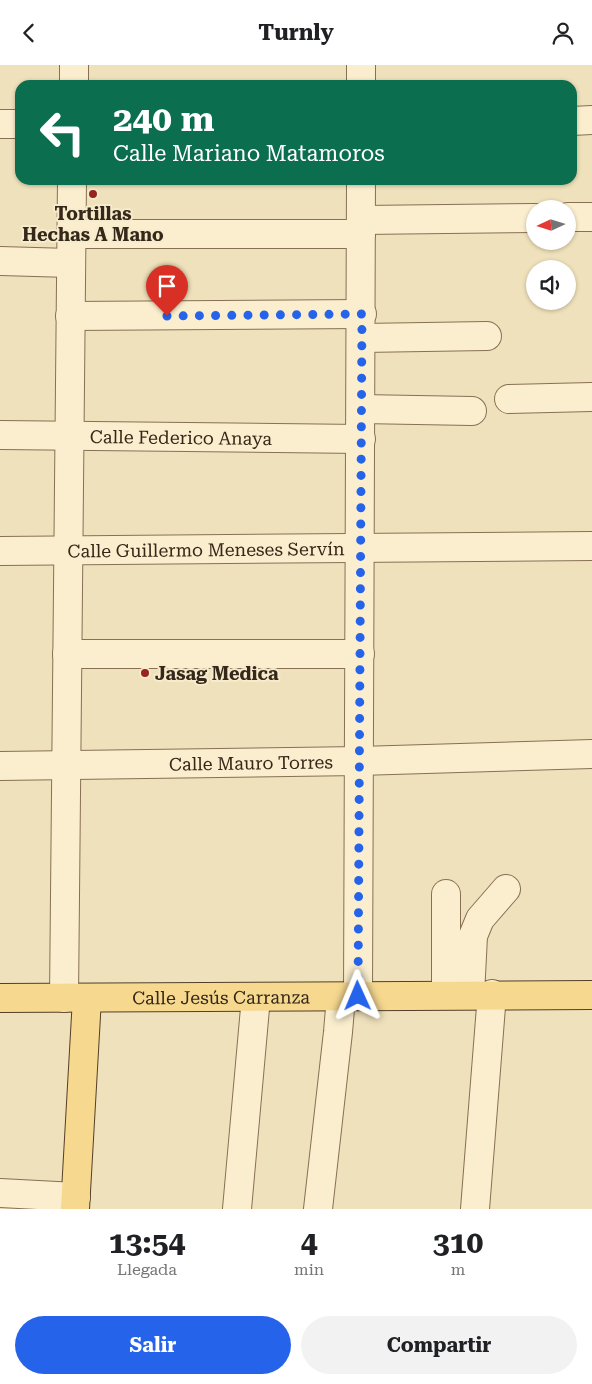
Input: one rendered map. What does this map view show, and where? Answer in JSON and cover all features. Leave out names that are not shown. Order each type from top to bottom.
[{"type":"main road","name":"Calle Jesús Carranza","points":[[0,998],[592,995]]},
{"type":"main road","points":[[75,998],[76,1203]]},
{"type":"street","points":[[74,65],[74,80]]},
{"type":"street","points":[[361,65],[361,80]]},
{"type":"street","points":[[577,121],[592,120]]},
{"type":"street","points":[[0,124],[15,124]]},
{"type":"street","points":[[72,185],[65,766],[75,998]]},
{"type":"street","points":[[318,1209],[338,1031],[349,996],[359,761],[361,185]]},
{"type":"street","points":[[576,217],[592,217]]},
{"type":"street","points":[[70,234],[361,227],[526,218]]},
{"type":"street","points":[[0,261],[70,263]]},
{"type":"street","points":[[70,316],[362,326],[487,336]]},
{"type":"street","points":[[509,399],[592,397]]},
{"type":"street","points":[[361,409],[472,411]]},
{"type":"street","name":"Calle Federico Anaya","points":[[0,435],[361,439]]},
{"type":"street","name":"Calle Guillermo Meneses Servín","points":[[0,551],[592,546]]},
{"type":"street","points":[[67,655],[360,654]]},
{"type":"street","name":"Calle Mauro Torres","points":[[0,766],[359,761],[592,754]]},
{"type":"street","points":[[474,1209],[469,995],[473,937],[480,919],[506,889]]},
{"type":"street","points":[[446,894],[469,995]]},
{"type":"street","points":[[237,1209],[256,997]]},
{"type":"street","points":[[0,1193],[76,1203]]},
{"type":"place","name":"Tortillas Hechas A Mano","points":[[93,194]]},
{"type":"place","name":"Jasag Medica","points":[[145,673]]},
{"type":"route","points":[[167,316],[362,314],[358,996]]}]
